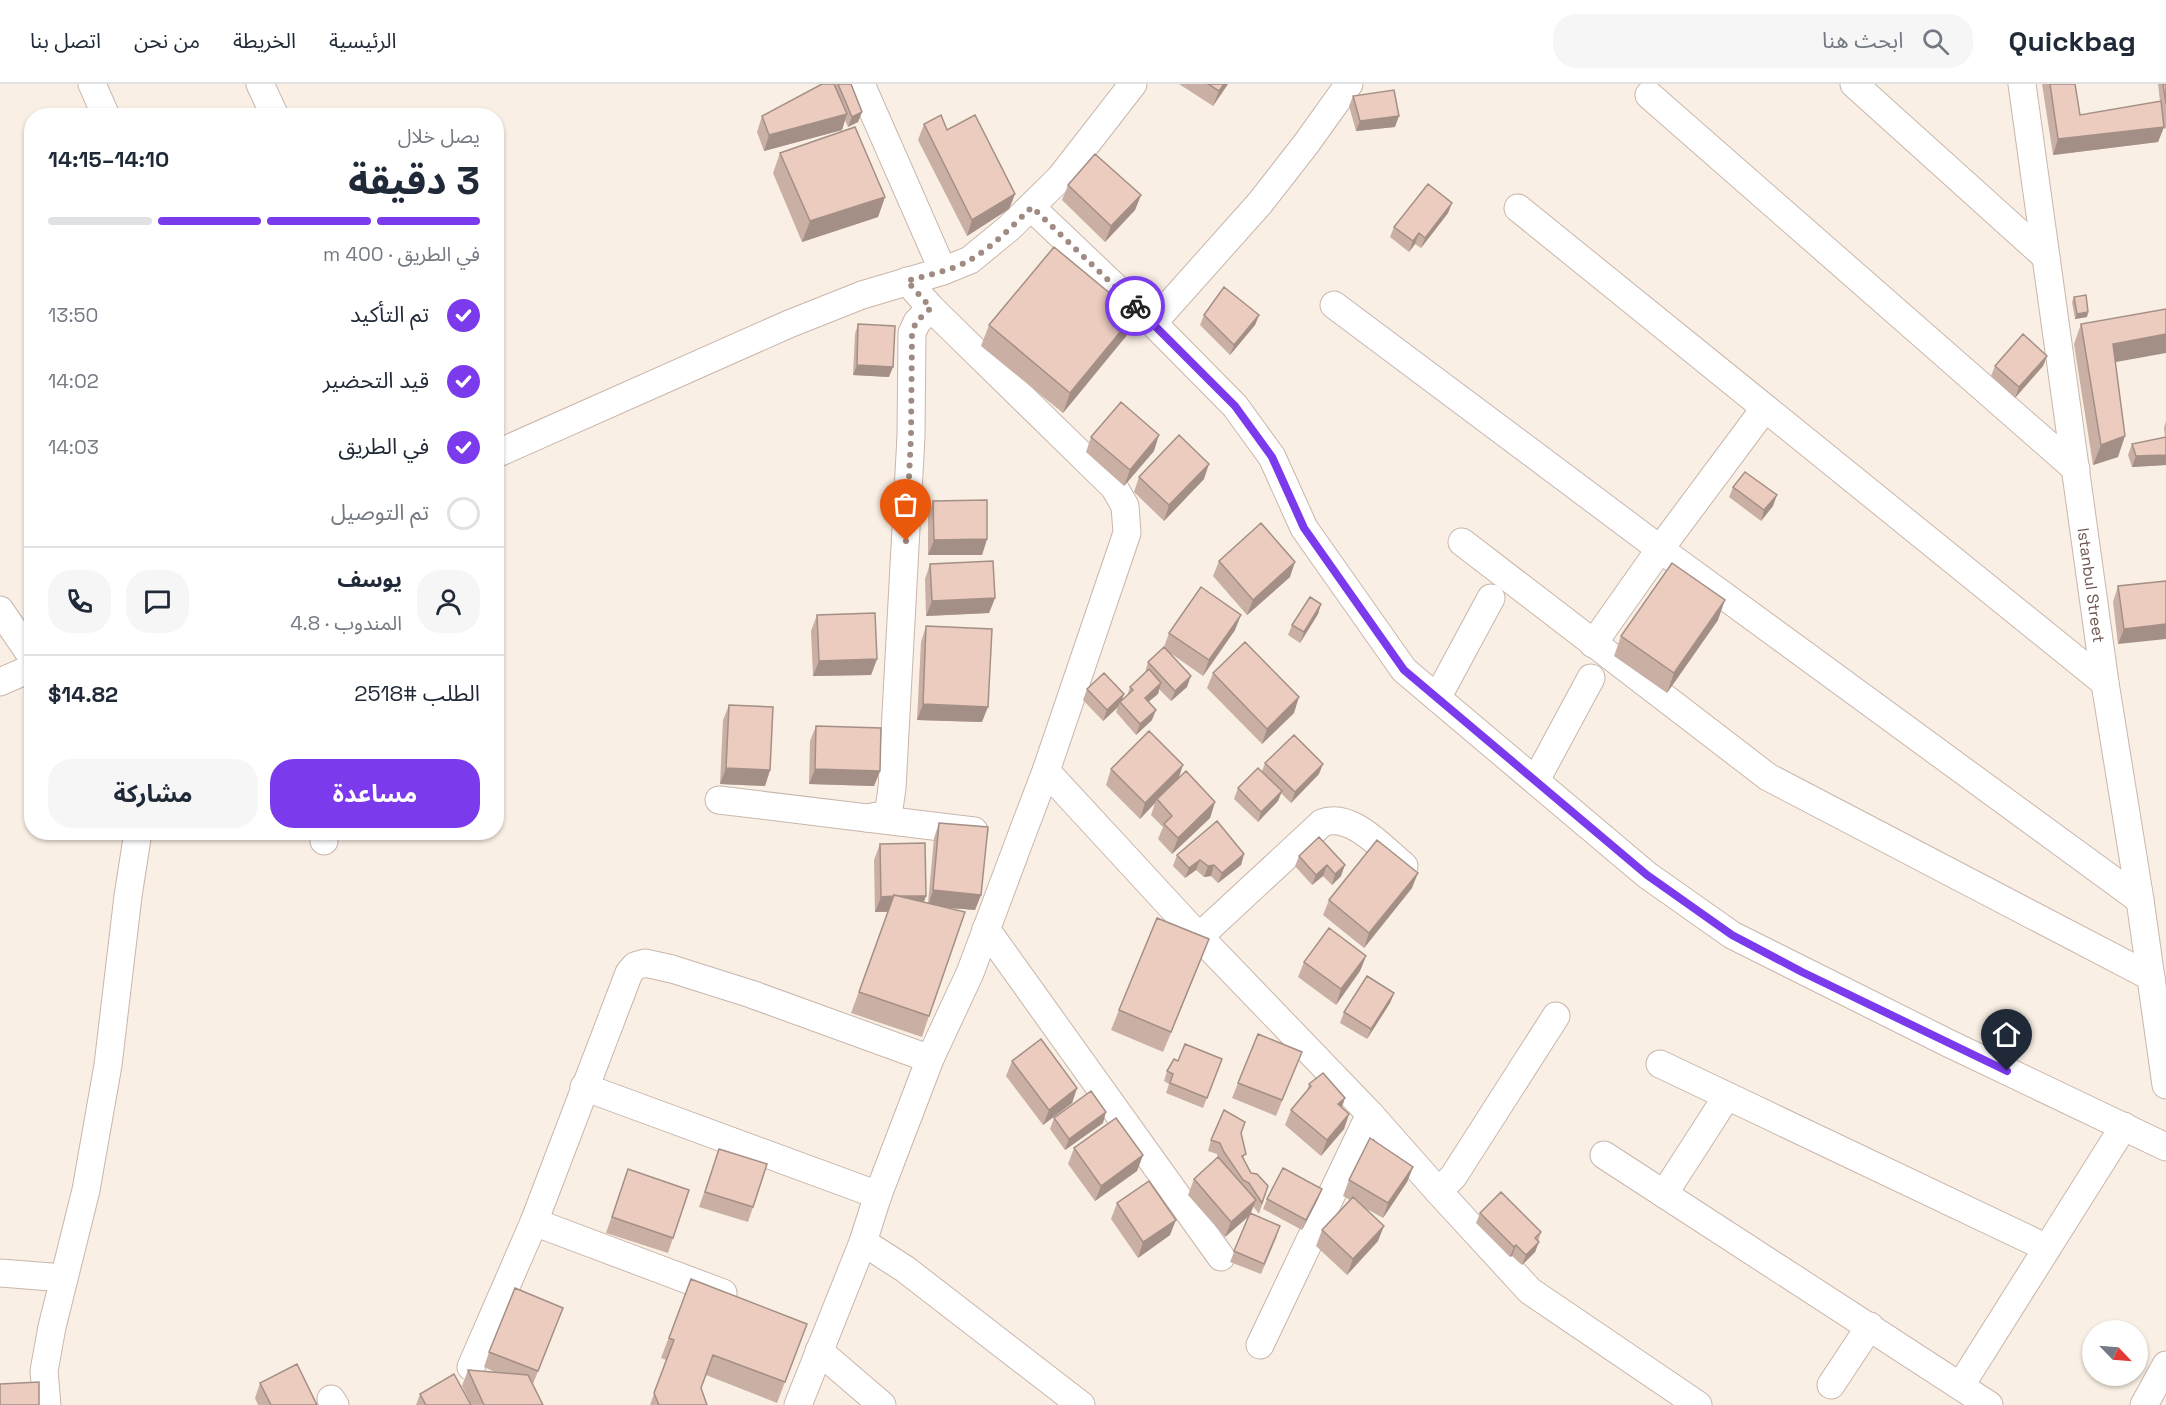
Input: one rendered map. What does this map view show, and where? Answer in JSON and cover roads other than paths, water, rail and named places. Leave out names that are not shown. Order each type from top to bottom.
[{"type":"street","points":[[92,84],[102,108]]},
{"type":"street","points":[[260,84],[271,108]]},
{"type":"street","points":[[861,84],[943,271]]},
{"type":"street","points":[[504,450],[789,324],[862,295],[943,271],[970,260],[1009,228],[1060,178],[1133,84]]},
{"type":"street","points":[[1152,322],[1260,203],[1349,84]]},
{"type":"street","points":[[1854,84],[2046,257]]},
{"type":"street","name":"Istanbul Street","points":[[2022,84],[2105,683],[2140,900],[2166,1085]]},
{"type":"street","points":[[1649,95],[2076,469]]},
{"type":"street","points":[[1032,207],[1152,322],[1235,406],[1272,457],[1304,528],[1404,670],[1647,875],[1732,935],[1927,1033],[2166,1147]]},
{"type":"street","points":[[1518,208],[2105,683]]},
{"type":"street","points":[[798,1405],[816,1335],[862,1242],[930,1059],[970,973],[1046,771],[1126,533],[1125,506],[1114,487],[931,308],[907,281]]},
{"type":"street","points":[[1334,305],[1660,549],[2140,900]]},
{"type":"street","points":[[867,818],[883,815],[889,809],[892,799],[911,436],[912,333],[916,322],[931,308]]},
{"type":"street","points":[[1593,644],[1660,549],[1765,408]]},
{"type":"street","points":[[1461,542],[1768,777],[2151,977]]},
{"type":"street","points":[[1437,698],[1491,598]]},
{"type":"street","points":[[0,610],[24,645]]},
{"type":"street","points":[[0,682],[24,672]]},
{"type":"street","points":[[1536,780],[1591,678]]},
{"type":"street","points":[[1046,771],[1199,937],[1370,1113],[1530,1292],[1698,1405]]},
{"type":"street","points":[[719,800],[981,832]]},
{"type":"street","points":[[1199,937],[1328,821],[1347,822],[1358,828],[1412,873]]},
{"type":"street","points":[[46,1405],[44,1371],[52,1327],[86,1190],[108,1065],[128,896],[141,840]]},
{"type":"street","points":[[986,929],[1221,1257]]},
{"type":"street","points":[[471,1367],[534,1222],[584,1087],[629,973],[634,966],[645,963],[751,993],[930,1059]]},
{"type":"street","points":[[1438,1191],[1453,1177],[1556,1016]]},
{"type":"street","points":[[1660,1064],[2047,1248]]},
{"type":"street","points":[[584,1087],[878,1196]]},
{"type":"street","points":[[1664,1194],[1727,1096]]},
{"type":"street","points":[[1260,1345],[1370,1113]]},
{"type":"street","points":[[1961,1385],[2124,1126]]},
{"type":"street","points":[[1604,1155],[1989,1405]]},
{"type":"street","points":[[534,1222],[741,1300]]},
{"type":"street","points":[[862,1242],[905,1269],[1081,1405]]},
{"type":"street","points":[[0,1273],[64,1278]]},
{"type":"street","points":[[1831,1385],[1870,1326]]},
{"type":"street","points":[[816,1335],[882,1405]]},
{"type":"street","points":[[2153,1398],[2166,1365]]}]
